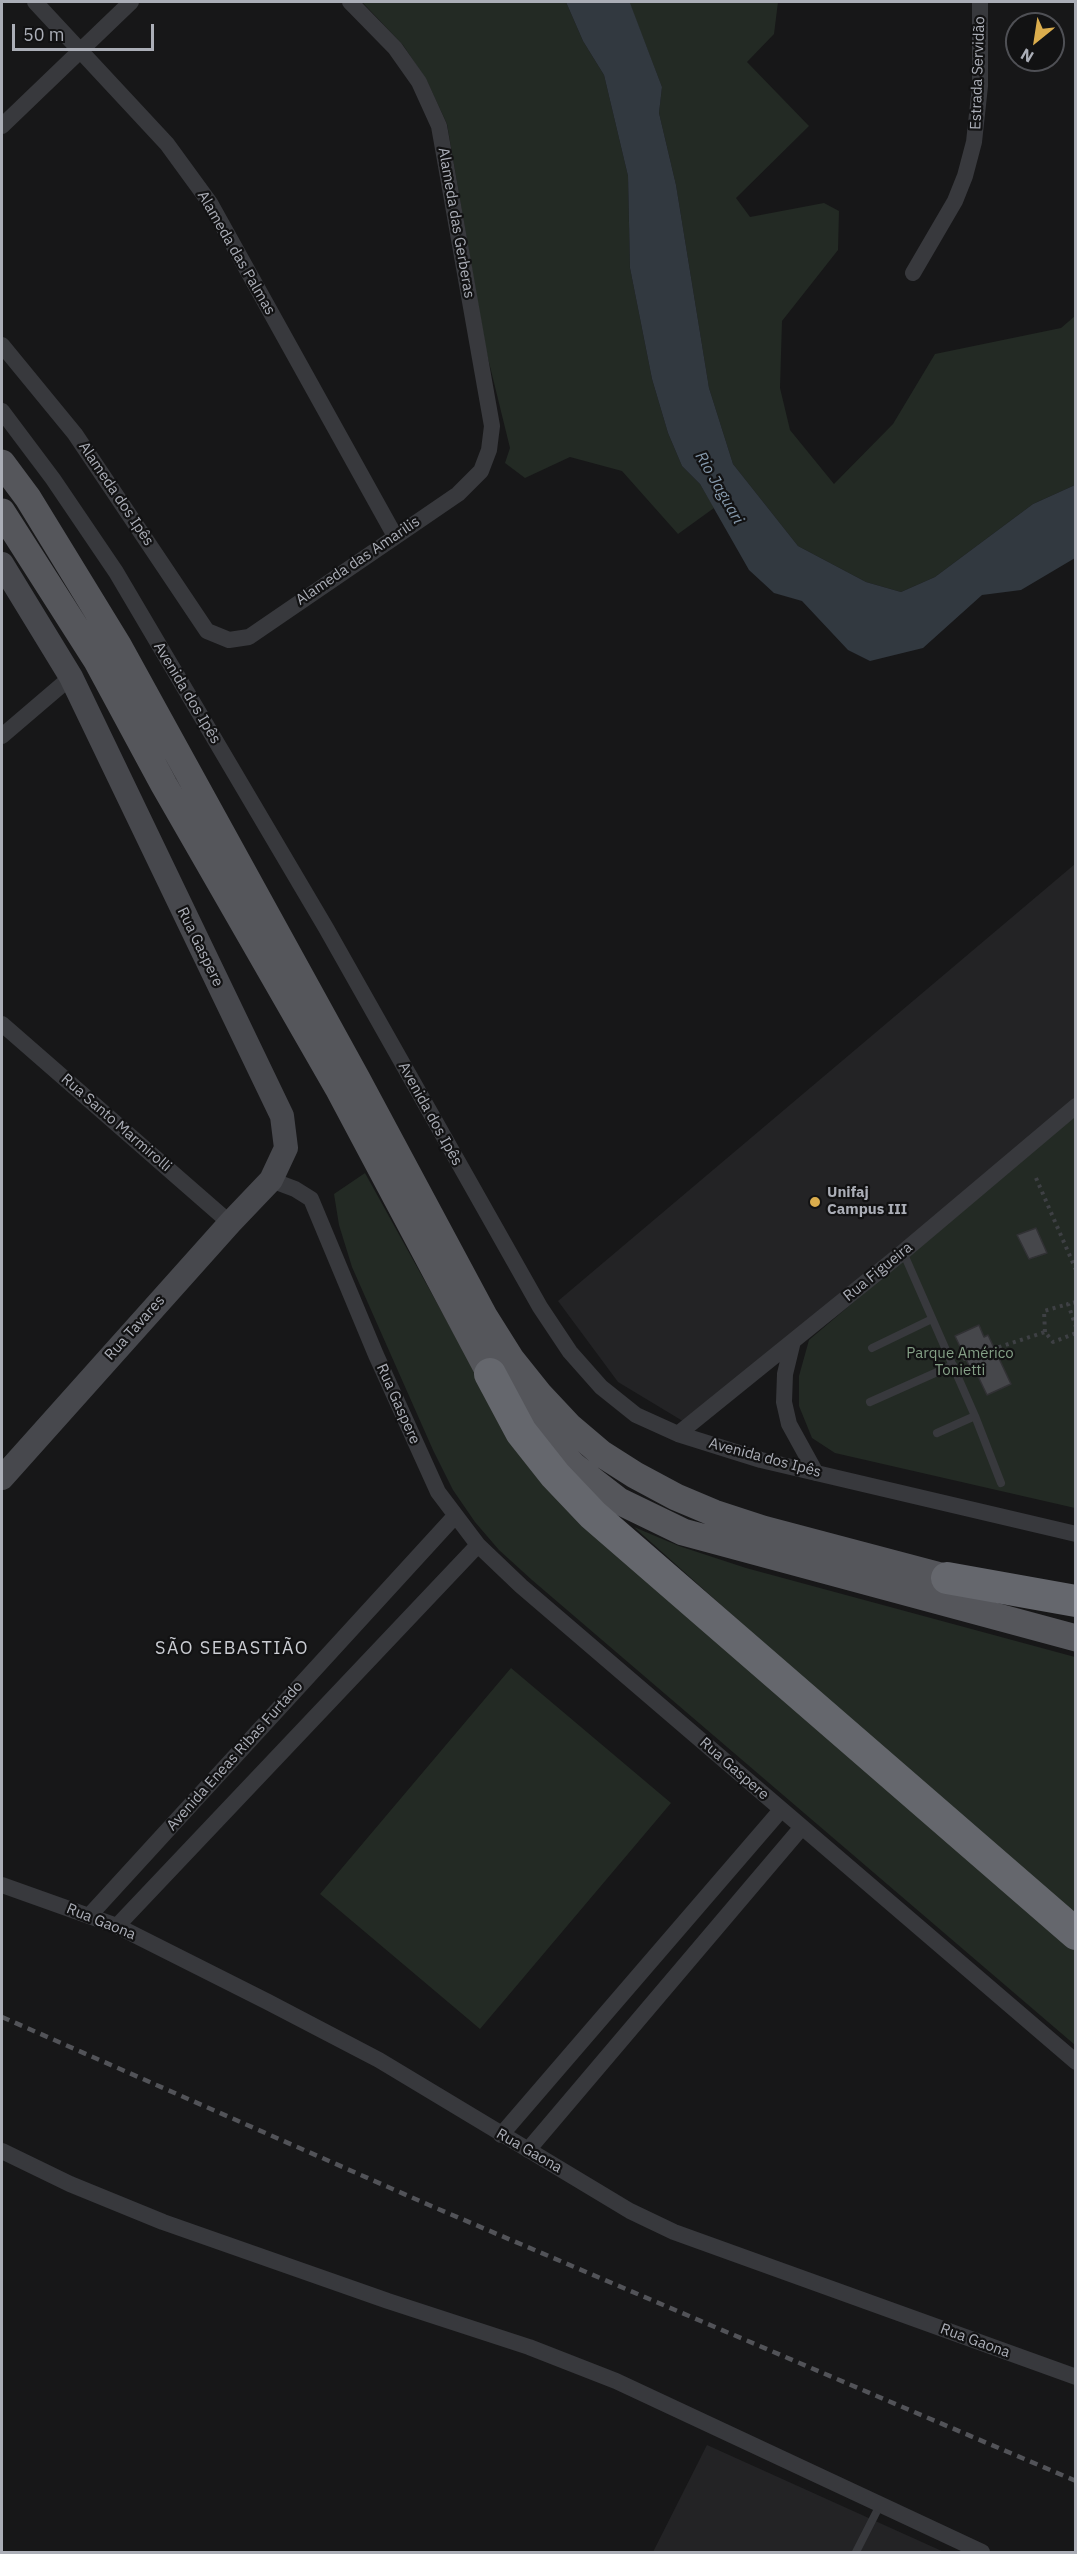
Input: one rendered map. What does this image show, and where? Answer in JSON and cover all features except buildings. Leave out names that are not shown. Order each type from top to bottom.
[{"type":"highway","points":[[490,1374],[521,1432],[555,1475],[593,1515],[1076,1934]]},
{"type":"highway","points":[[947,1578],[1076,1601]]},
{"type":"main road","points":[[2,463],[28,498],[118,645],[352,1068],[484,1316],[511,1359],[568,1426],[602,1454],[635,1475],[676,1497],[714,1513],[763,1529],[1076,1612]]},
{"type":"main road","points":[[2,512],[97,662],[170,795],[338,1088],[490,1374],[539,1432],[575,1467],[619,1501],[683,1532],[1076,1638]]},
{"type":"street","name":"Alameda das Palmas","points":[[35,2],[167,144],[210,203],[395,536]]},
{"type":"street","points":[[2,126],[131,2]]},
{"type":"street","name":"Alameda das Gerberas","points":[[350,2],[395,48],[419,82],[439,126],[492,426],[489,450],[481,471]]},
{"type":"street","name":"Estrada Servidão","points":[[913,273],[955,201],[965,176],[974,142],[980,86],[980,2]]},
{"type":"street","name":"Alameda dos Ipês","points":[[2,345],[75,434],[207,632],[229,640]]},
{"type":"street","name":"Avenida dos Ipês","points":[[2,411],[53,478],[116,572],[326,928],[540,1307],[570,1352],[601,1387],[636,1415],[678,1434],[761,1460],[1076,1534]]},
{"type":"street","name":"Alameda das Amarilis","points":[[229,640],[249,637],[458,494],[481,471]]},
{"type":"street","name":"Rua Gaspere","points":[[2,564],[71,677],[282,1116],[286,1148],[271,1180],[295,1189],[311,1199],[376,1355],[433,1482],[455,1516],[478,1545],[521,1586],[1076,2062]]},
{"type":"street","points":[[2,736],[71,677]]},
{"type":"street","name":"Rua Santo Marmirolli","points":[[2,1024],[230,1223]]},
{"type":"street","name":"Rua Figueira","points":[[678,1434],[903,1252],[1076,1106]]},
{"type":"street","name":"Rua Tavares","points":[[2,1478],[271,1180]]},
{"type":"street","points":[[793,1341],[784,1374],[784,1402],[789,1424],[816,1473]]},
{"type":"street","name":"Avenida Eneas Ribas Furtado","points":[[89,1916],[455,1516]]},
{"type":"street","name":"Avenida Eneas Ribas Furtado","points":[[117,1926],[478,1545]]},
{"type":"street","points":[[501,2135],[782,1810]]},
{"type":"street","points":[[528,2150],[802,1827]]},
{"type":"street","name":"Rua Gaona","points":[[2,1885],[117,1926],[379,2060],[630,2211],[674,2232],[1076,2377]]},
{"type":"street","points":[[2,2151],[70,2184],[163,2222],[388,2301],[529,2347],[616,2380],[982,2553]]},
{"type":"lane","points":[[903,1252],[975,1416],[1001,1484]]},
{"type":"lane","points":[[872,1348],[932,1319]]},
{"type":"lane","points":[[870,1402],[952,1363]]},
{"type":"lane","points":[[937,1432],[975,1416]]},
{"type":"lane","points":[[856,2553],[880,2505]]},
{"type":"path","points":[[1036,1178],[1076,1270]]},
{"type":"path","points":[[1076,1302],[1044,1311],[1045,1332],[1053,1342],[1076,1333]]},
{"type":"path","points":[[1068,1304],[1076,1328]]},
{"type":"path","points":[[952,1363],[1045,1332]]},
{"type":"shaded area","name":"Unifaj Campus III","points":[[1075,864],[1075,1104],[686,1423],[618,1382],[558,1301]]},
{"type":"shaded area","points":[[707,2445],[944,2552],[653,2552]]},
{"type":"green space","points":[[362,2],[566,2],[583,41],[604,75],[628,176],[630,268],[652,379],[668,433],[682,466],[700,484],[714,508],[678,534],[622,471],[570,457],[525,478],[505,463],[510,448],[486,350],[447,124],[427,81],[403,45]]},
{"type":"green space","points":[[629,2],[778,2],[774,34],[747,62],[809,126],[736,198],[750,217],[824,203],[839,211],[838,250],[782,321],[780,388],[790,430],[834,484],[893,424],[935,354],[1061,328],[1075,316],[1075,485],[1033,504],[935,577],[901,592],[866,582],[798,546],[733,464],[709,388],[676,185],[659,113],[662,87]]},
{"type":"green space","name":"Parque Américo Tonietti","points":[[1075,1114],[1075,1508],[835,1453],[812,1438],[799,1406],[799,1376],[809,1340]]},
{"type":"green space","points":[[365,1173],[520,1453],[609,1548],[1075,1949],[1075,2045],[532,1580],[499,1550],[475,1522],[453,1490],[433,1450],[352,1267],[339,1225],[334,1194]]},
{"type":"green space","points":[[634,1527],[679,1546],[746,1568],[1075,1657],[1075,1922]]},
{"type":"green space","points":[[511,1668],[671,1803],[480,2029],[320,1894]]},
{"type":"water","name":"Rio Jaguari","points":[[566,2],[630,3],[662,87],[659,113],[676,185],[709,388],[733,464],[798,546],[866,582],[901,592],[935,577],[1033,504],[1075,485],[1075,558],[1021,590],[982,595],[923,648],[870,661],[848,650],[802,601],[774,593],[749,570],[700,484],[682,466],[668,433],[652,379],[630,268],[628,176],[604,75],[583,41]]},
{"type":"railway","points":[[2,2017],[429,2205],[1076,2481]]},
{"type":"place","name":"Unifaj Campus III","points":[[815,1202]]},
{"type":"district","name":"SÃO SEBASTIÃO","points":[[232,1649]]}]
